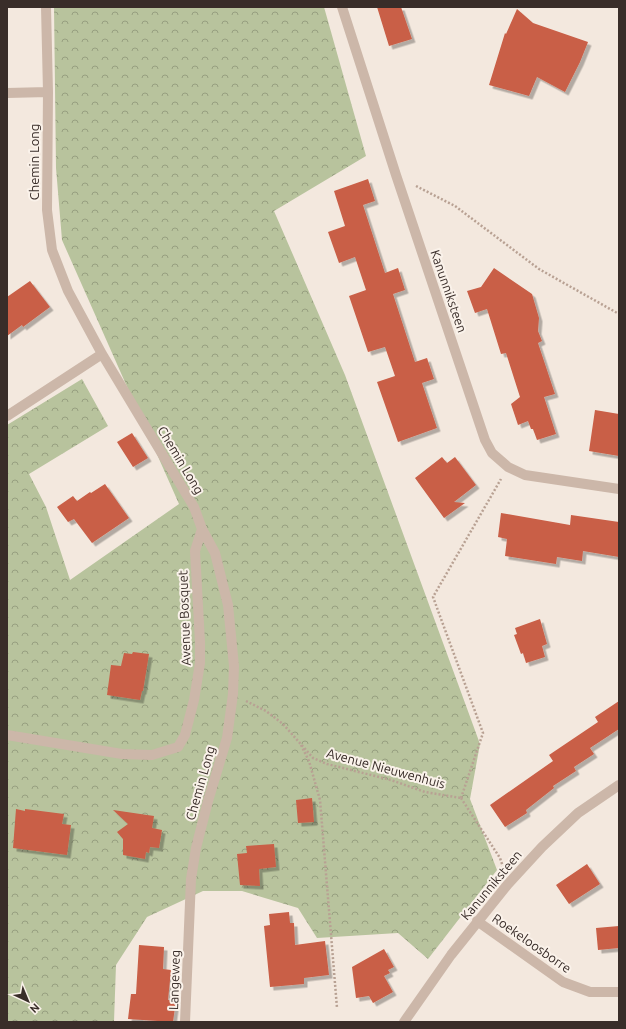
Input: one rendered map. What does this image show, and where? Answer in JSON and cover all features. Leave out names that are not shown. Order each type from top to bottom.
[{"type":"street","name":"Chemin Long","points":[[46,7],[48,92],[47,210],[52,250],[68,291],[102,354],[194,506],[202,529],[215,553],[228,605],[234,666],[233,694],[227,738],[196,848],[191,879],[189,939]]},
{"type":"street","name":"Kanunniksteen","points":[[342,7],[396,175],[485,440],[492,453],[508,467],[525,475],[619,489]]},
{"type":"street","points":[[7,93],[48,92]]},
{"type":"street","points":[[7,416],[102,354]]},
{"type":"street","name":"Avenue Bosquet","points":[[7,735],[122,754],[152,755],[178,747],[185,735],[194,700],[200,663],[195,551],[202,529]]},
{"type":"street","name":"Kanunniksteen","points":[[404,1022],[446,962],[477,921],[508,884],[542,847],[578,813],[619,785]]},
{"type":"street","name":"Roekeloosborre","points":[[477,921],[563,982],[590,992],[619,992]]},
{"type":"street","name":"Langeweg","points":[[185,1022],[189,939]]},
{"type":"path","points":[[396,175],[455,206],[539,269],[619,314]]},
{"type":"path","points":[[508,467],[433,597],[483,733],[461,798],[500,858],[508,884]]},
{"type":"path","name":"Avenue Nieuwenhuis","points":[[233,694],[266,711],[283,724],[313,758],[327,764],[392,780],[425,792],[461,798]]},
{"type":"path","points":[[301,745],[309,761],[320,800],[337,1008]]},
{"type":"green space","points":[[54,7],[324,7],[366,156],[274,211],[345,375],[480,744],[470,799],[497,870],[428,959],[398,933],[317,938],[298,908],[242,891],[203,891],[147,917],[116,965],[114,1022],[7,1022],[7,425],[82,379],[108,426],[29,474],[46,507],[70,580],[179,504],[62,240],[56,168]]},
{"type":"building","points":[[377,7],[401,7],[412,39],[389,46]]},
{"type":"building","points":[[517,9],[533,23],[588,42],[565,92],[537,77],[529,96],[489,85],[505,33],[506,34]]},
{"type":"building","points":[[368,179],[375,201],[363,205],[385,273],[398,268],[405,290],[393,294],[415,362],[427,358],[434,379],[422,383],[437,428],[398,442],[377,382],[395,376],[385,347],[368,352],[349,296],[366,290],[355,257],[339,263],[328,232],[345,226],[334,191]]},
{"type":"building","points":[[494,268],[532,294],[539,318],[538,331],[542,341],[538,343],[555,394],[544,397],[556,434],[537,440],[528,421],[518,425],[511,404],[520,397],[506,353],[501,354],[487,309],[475,313],[467,291],[481,287]]},
{"type":"building","points":[[30,281],[50,307],[23,327],[22,325],[7,336],[7,297]]},
{"type":"building","points":[[595,410],[619,414],[619,456],[589,451]]},
{"type":"building","points":[[132,433],[148,458],[133,467],[117,442]]},
{"type":"building","points":[[442,457],[447,463],[455,457],[476,485],[454,502],[465,503],[444,518],[415,478]]},
{"type":"building","points":[[105,484],[129,518],[92,543],[74,519],[68,522],[57,507],[73,496],[77,501]]},
{"type":"building","points":[[501,513],[570,525],[571,515],[619,522],[619,557],[583,551],[582,561],[557,557],[556,564],[505,556],[507,539],[498,537]]},
{"type":"building","points":[[540,619],[547,644],[542,646],[545,657],[526,663],[514,635],[517,634],[515,628]]},
{"type":"building","points":[[133,652],[149,654],[143,691],[140,700],[107,695],[111,665],[121,666],[124,653],[132,654]]},
{"type":"building","points":[[619,701],[619,729],[590,748],[594,754],[574,767],[576,771],[553,786],[554,788],[526,810],[527,813],[505,827],[490,805],[553,761],[549,755],[598,722],[595,717]]},
{"type":"building","points":[[312,798],[314,822],[298,823],[296,800]]},
{"type":"building","points":[[16,809],[64,814],[62,824],[71,825],[67,855],[13,848]]},
{"type":"building","points":[[113,810],[154,816],[152,828],[162,830],[159,848],[150,847],[149,853],[146,852],[145,859],[123,855],[123,839],[117,832],[128,824]]},
{"type":"building","points":[[274,844],[276,867],[259,869],[260,886],[240,885],[237,854],[247,853],[246,846]]},
{"type":"building","points":[[587,864],[600,884],[569,904],[556,885]]},
{"type":"building","points":[[289,912],[290,923],[294,923],[295,945],[325,941],[329,975],[304,978],[304,984],[270,987],[264,926],[270,925],[269,914]]},
{"type":"building","points":[[619,926],[619,948],[598,950],[596,928]]},
{"type":"building","points":[[139,945],[164,947],[163,969],[171,970],[168,1000],[176,1000],[173,1022],[128,1019],[131,994],[136,994]]},
{"type":"building","points":[[384,949],[394,967],[388,970],[390,973],[384,976],[393,992],[373,1003],[369,996],[356,998],[352,967]]}]
